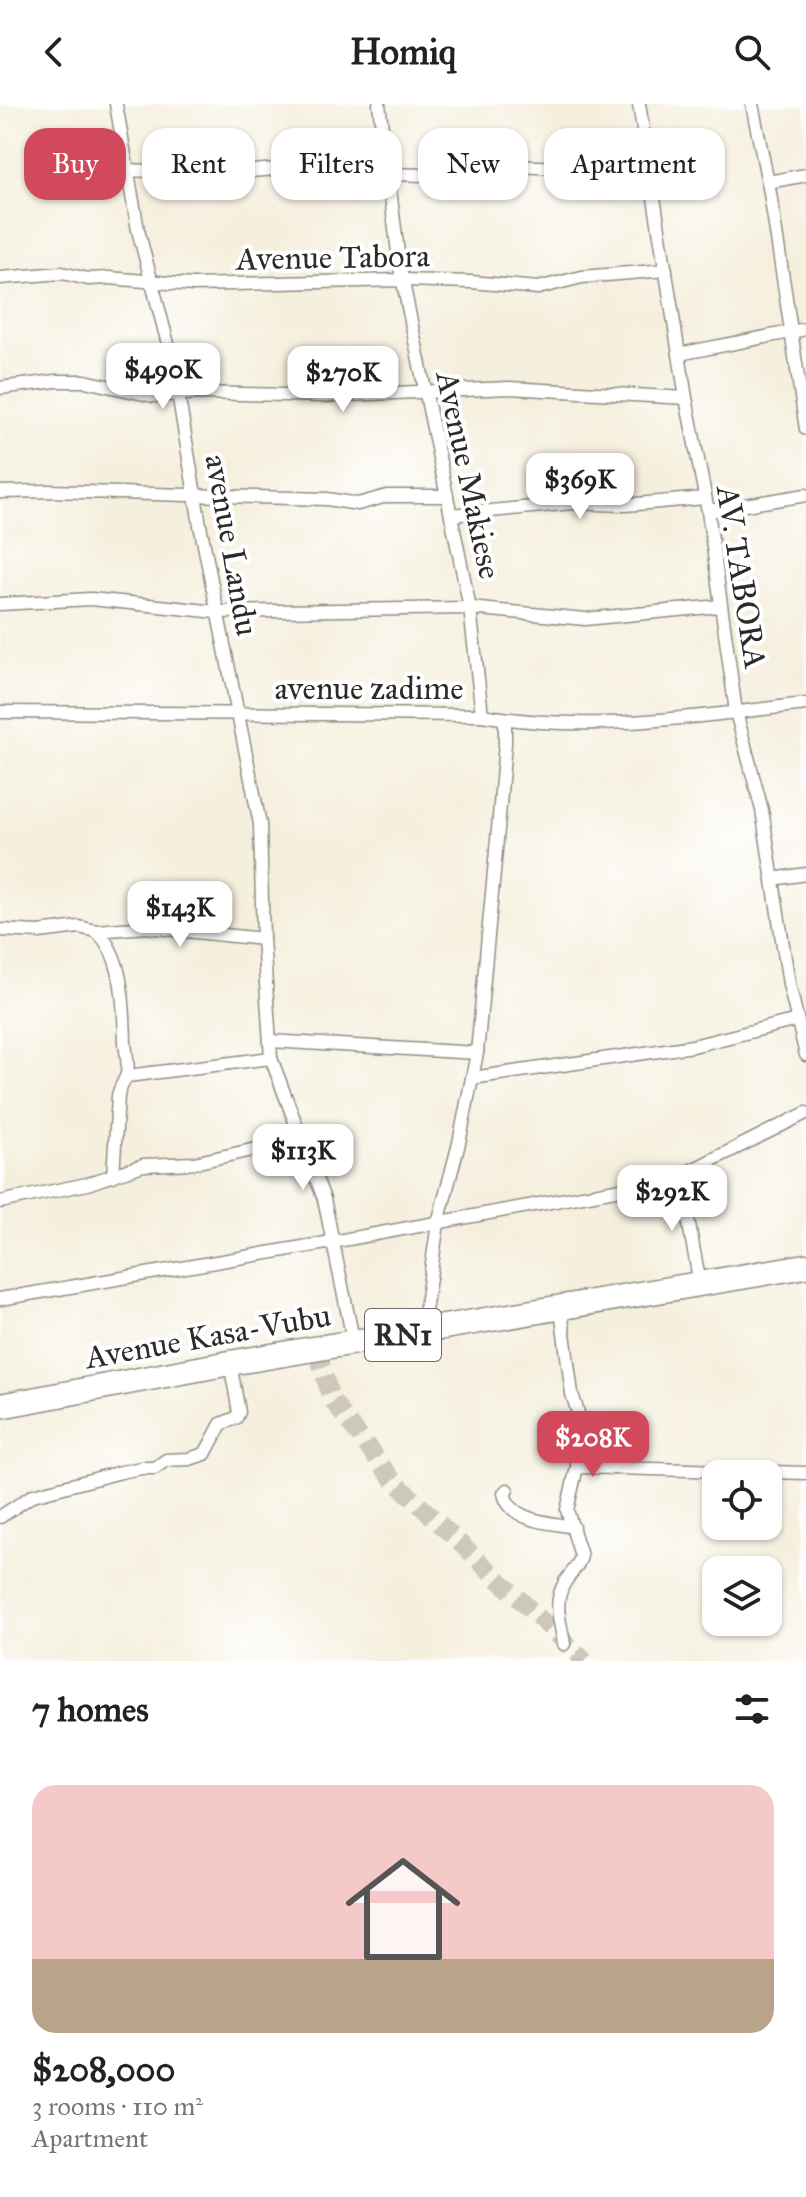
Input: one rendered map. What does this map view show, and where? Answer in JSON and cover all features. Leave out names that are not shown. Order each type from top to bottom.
[{"type":"highway","name":"Avenue Kasa-Vubu","points":[[0,1406],[230,1363],[561,1310],[806,1266]]},
{"type":"street","name":"avenue Landu","points":[[116,104],[138,230],[173,363],[236,714],[260,824],[263,939],[271,1058],[324,1199],[354,1344]]},
{"type":"street","name":"Avenue Makiese","points":[[379,104],[382,128]]},
{"type":"street","name":"AV. TABORA","points":[[639,104],[643,128]]},
{"type":"street","points":[[752,104],[768,182],[806,429]]},
{"type":"street","points":[[402,174],[426,175],[509,166],[544,167]]},
{"type":"street","points":[[128,170],[214,174],[271,170]]},
{"type":"street","points":[[768,182],[806,175]]},
{"type":"street","name":"Avenue Makiese","points":[[392,200],[403,280],[470,608],[482,715]]},
{"type":"street","name":"AV. TABORA","points":[[654,200],[706,504],[736,712],[762,810],[797,1020],[806,1055]]},
{"type":"street","name":"Avenue Tabora","points":[[0,278],[62,273],[88,279],[193,285],[403,280],[538,288],[582,277],[666,270]]},
{"type":"street","points":[[679,354],[806,329]]},
{"type":"street","points":[[0,388],[43,382],[85,381],[153,396],[326,396],[509,388],[686,398]]},
{"type":"street","points":[[0,492],[327,499],[358,504],[387,496],[447,496]]},
{"type":"street","points":[[451,515],[572,503],[706,504],[806,495]]},
{"type":"street","points":[[0,604],[91,599],[217,612],[470,608],[585,619],[720,606]]},
{"type":"street","name":"avenue zadime","points":[[0,712],[482,715],[550,723],[601,724],[806,704]]},
{"type":"street","points":[[422,1332],[438,1223],[459,1143],[477,1053],[505,719]]},
{"type":"street","points":[[773,879],[806,874]]},
{"type":"street","points":[[0,930],[39,932],[79,927],[96,931],[128,927],[165,928],[263,939]]},
{"type":"street","points":[[96,931],[109,945],[125,1006],[127,1076],[118,1096],[113,1176]]},
{"type":"street","points":[[472,1078],[693,1046],[797,1020]]},
{"type":"street","points":[[270,1041],[477,1053]]},
{"type":"street","points":[[127,1076],[271,1058]]},
{"type":"street","points":[[0,1299],[659,1182],[680,1175],[806,1113]]},
{"type":"street","points":[[0,1202],[87,1184],[143,1165],[194,1163],[274,1145],[301,1135]]},
{"type":"street","points":[[680,1175],[700,1284]]},
{"type":"street","points":[[561,1310],[572,1394],[580,1419],[577,1467],[567,1510],[581,1556],[564,1583],[557,1609],[556,1617],[564,1644]]},
{"type":"street","points":[[0,1517],[33,1495],[121,1472],[155,1468],[166,1460],[189,1459],[205,1454],[221,1424],[236,1418],[239,1412],[230,1363]]},
{"type":"street","points":[[577,1467],[806,1473]]},
{"type":"street","points":[[507,1490],[505,1499],[515,1512],[573,1527]]},
{"type":"tunnel","points":[[317,1350],[331,1399],[393,1480],[585,1661]]}]
